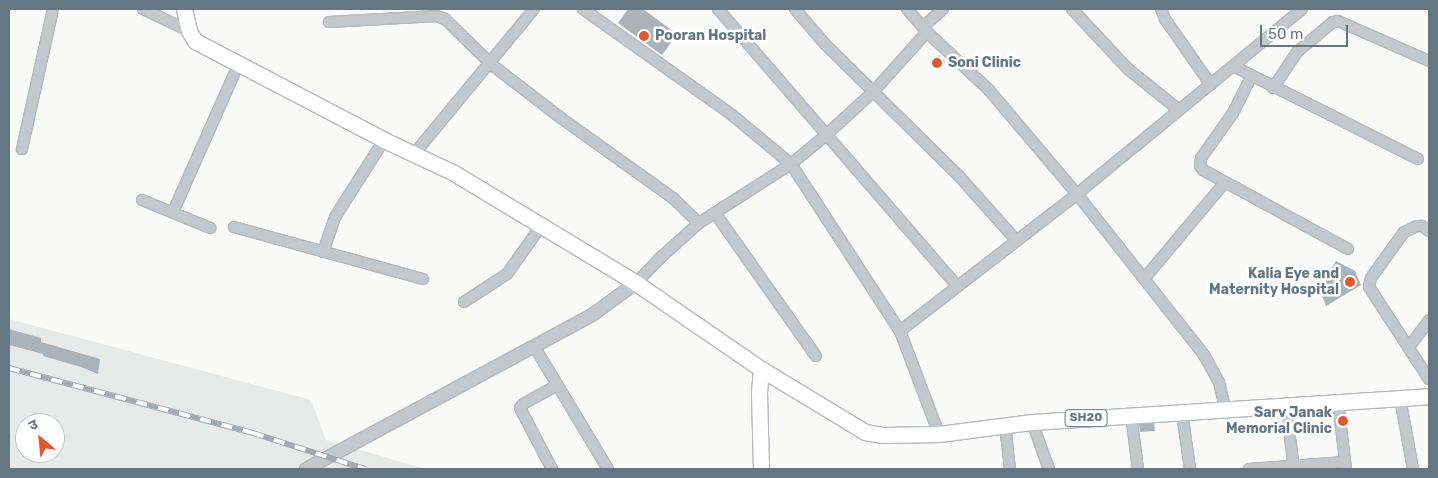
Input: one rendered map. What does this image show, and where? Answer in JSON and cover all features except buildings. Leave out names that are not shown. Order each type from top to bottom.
[{"type":"main road","points":[[184,9],[189,31],[195,41],[384,140],[454,173],[636,284],[761,369],[759,392],[760,469]]},
{"type":"main road","name":"SH20","points":[[761,369],[865,432],[882,435],[939,434],[1032,422],[1429,396]]},
{"type":"street","points":[[22,149],[53,9]]},
{"type":"street","points":[[143,9],[189,31]]},
{"type":"street","points":[[414,154],[534,9]]},
{"type":"street","points":[[583,9],[732,115],[791,164],[900,331],[939,434]]},
{"type":"street","points":[[718,9],[957,286]]},
{"type":"street","points":[[794,9],[825,44],[959,176],[1016,240]]},
{"type":"street","points":[[907,9],[925,29],[989,90],[1077,194],[1204,355],[1218,382],[1225,409]]},
{"type":"street","points":[[306,469],[592,314],[636,284],[659,259],[699,223],[791,164],[826,135],[874,91],[943,9]]},
{"type":"street","points":[[1072,9],[1128,69],[1179,110]]},
{"type":"street","points":[[1161,9],[1165,19],[1210,85]]},
{"type":"street","points":[[900,331],[1077,194],[1302,9]]},
{"type":"street","points":[[329,22],[442,17],[489,62],[561,118],[674,199],[699,223]]},
{"type":"street","points":[[1273,88],[1297,52],[1333,22],[1338,21],[1429,61]]},
{"type":"street","points":[[173,212],[239,63]]},
{"type":"street","points":[[1233,66],[1273,88],[1418,159]]},
{"type":"street","points":[[1252,77],[1233,113],[1200,162],[1203,170],[1348,249]]},
{"type":"street","points":[[324,252],[335,216],[384,140]]},
{"type":"street","points":[[1144,279],[1225,182]]},
{"type":"street","points":[[142,200],[210,228]]},
{"type":"street","points":[[715,213],[816,356]]},
{"type":"street","points":[[464,302],[507,274],[541,226]]},
{"type":"street","points":[[1429,231],[1422,226],[1417,226],[1404,232],[1369,284],[1370,292],[1429,379]]},
{"type":"street","points":[[234,227],[423,279]]},
{"type":"street","points":[[1409,347],[1429,320]]},
{"type":"street","points":[[534,346],[608,469]]},
{"type":"street","points":[[552,469],[520,408],[523,404],[558,385]]},
{"type":"street","points":[[1400,398],[1413,469]]},
{"type":"street","points":[[1248,469],[1346,466],[1338,402]]},
{"type":"street","points":[[1286,405],[1294,468]]},
{"type":"street","points":[[1182,412],[1190,469]]},
{"type":"street","points":[[1131,415],[1138,469]]},
{"type":"street","points":[[1032,422],[1049,469]]},
{"type":"street","points":[[1004,425],[1010,469]]},
{"type":"shaded area","points":[[9,319],[311,400],[326,440],[425,469],[9,469]]},
{"type":"railway","points":[[9,368],[253,433],[365,469]]},
{"type":"place","name":"Pooran Hospital","points":[[644,36]]},
{"type":"place","name":"Soni Clinic","points":[[937,63]]},
{"type":"place","name":"Kalia Eye and Maternity Hospital","points":[[1350,282]]},
{"type":"place","name":"Sarv Janak Memorial Clinic","points":[[1343,421]]}]
